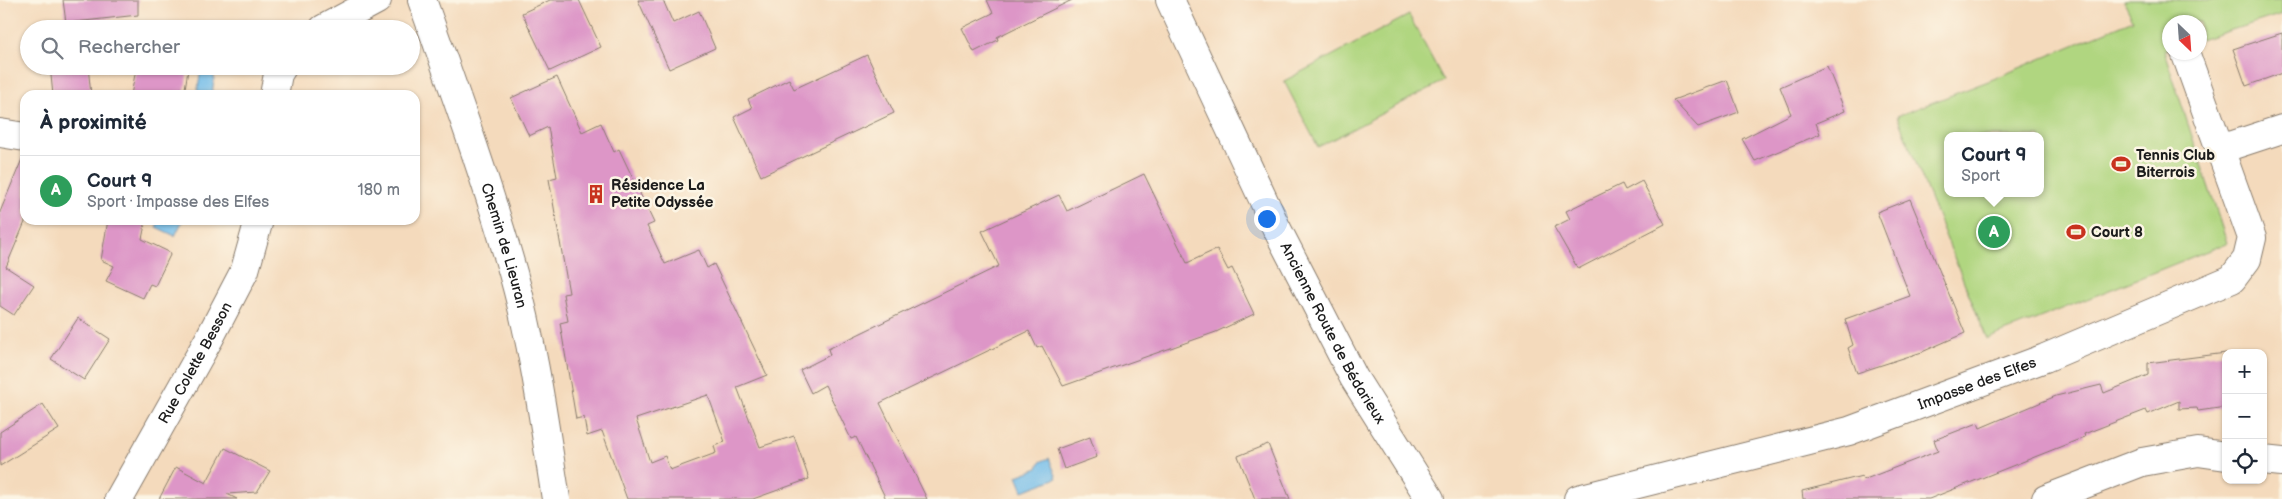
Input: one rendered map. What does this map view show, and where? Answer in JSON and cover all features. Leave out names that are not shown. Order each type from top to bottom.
[{"type":"street","points":[[340,20],[377,0]]},
{"type":"street","name":"Chemin de Lieuran","points":[[422,0],[483,176],[513,274],[537,379],[556,499]]},
{"type":"street","name":"Ancienne Route de Bédarieux","points":[[1170,0],[1276,227],[1346,361],[1430,499]]},
{"type":"street","name":"Impasse des Elfes","points":[[1578,499],[1849,431],[2045,358],[2232,279],[2247,259],[2252,238],[2188,60]]},
{"type":"street","points":[[275,90],[278,75]]},
{"type":"street","points":[[2221,149],[2282,129]]},
{"type":"street","points":[[0,132],[20,136]]},
{"type":"street","name":"Rue Colette Besson","points":[[119,499],[200,355],[245,270],[258,225]]},
{"type":"street","points":[[2046,499],[2142,462],[2198,452],[2222,455]]},
{"type":"street","points":[[2267,460],[2282,462]]},
{"type":"green space","name":"Tennis Club Biterrois","points":[[2123,0],[2282,0],[2282,14],[2207,38],[2207,15],[2162,15],[2162,60],[2167,60],[2227,243],[1987,339],[1897,116],[1991,80],[2133,20]]},
{"type":"green space","points":[[1409,15],[1444,81],[1318,147],[1284,81]]},
{"type":"water","points":[[200,75],[214,75],[213,90],[198,90]]},
{"type":"water","points":[[157,225],[180,225],[175,236],[156,227]]},
{"type":"water","points":[[1049,458],[1057,478],[1023,491],[1017,476],[1038,468],[1040,462]]},
{"type":"building","points":[[63,0],[138,0],[138,15],[93,20],[66,20]]},
{"type":"building","points":[[550,0],[579,0],[601,47],[550,71],[522,13]]},
{"type":"building","points":[[638,0],[663,0],[673,23],[699,11],[715,48],[669,69]]},
{"type":"building","points":[[987,0],[1072,0],[997,37],[998,40],[974,52],[962,28],[993,13]]},
{"type":"building","points":[[2282,33],[2282,73],[2246,86],[2233,49]]},
{"type":"building","points":[[867,55],[894,113],[761,176],[734,117],[752,108],[748,99],[789,79],[794,89]]},
{"type":"building","points":[[1827,66],[1845,111],[1816,123],[1820,134],[1755,161],[1742,139],[1791,114],[1780,87]]},
{"type":"building","points":[[51,75],[89,75],[90,90],[52,90]]},
{"type":"building","points":[[135,75],[187,75],[185,90],[132,90]]},
{"type":"building","points":[[557,77],[582,132],[601,123],[614,152],[619,149],[654,223],[647,226],[665,264],[699,250],[707,268],[714,264],[767,375],[737,387],[760,447],[794,436],[809,479],[753,499],[627,499],[602,431],[587,436],[584,417],[576,419],[560,323],[568,321],[563,294],[569,293],[549,179],[557,177],[548,127],[529,136],[511,98]],"holes":[[[708,395],[725,442],[714,446],[716,453],[670,470],[665,456],[650,462],[636,419]]]},
{"type":"building","points":[[1727,80],[1739,112],[1698,127],[1673,100]]},
{"type":"building","points":[[20,164],[20,225],[24,225],[6,267],[34,285],[14,315],[0,306],[0,212]]},
{"type":"building","points":[[1144,174],[1187,263],[1217,249],[1228,270],[1232,268],[1254,314],[1216,332],[1063,386],[1042,346],[1037,348],[1029,331],[880,403],[927,499],[886,499],[856,437],[851,439],[825,385],[811,393],[800,370],[830,355],[828,349],[999,266],[982,231],[1059,195],[1067,211]]},
{"type":"building","points":[[1642,181],[1665,224],[1578,269],[1554,227],[1570,219],[1566,211],[1622,184],[1625,190]]},
{"type":"building","points":[[1910,199],[1965,333],[1922,352],[1857,373],[1848,348],[1853,345],[1845,319],[1910,296],[1877,212]]},
{"type":"building","points":[[107,225],[145,225],[142,239],[171,253],[155,286],[150,284],[143,298],[106,281],[114,266],[101,260]]},
{"type":"building","points":[[78,318],[110,339],[84,380],[51,359]]},
{"type":"building","points":[[2222,354],[2222,408],[2198,411],[2197,408],[2179,409],[2179,401],[2148,414],[2146,410],[2084,434],[2085,437],[1929,499],[1803,499],[1802,491],[1862,476],[1863,480],[1938,451],[1934,440],[1978,423],[1980,428],[2056,396],[2101,385],[2104,393],[2148,375],[2148,363]]},
{"type":"building","points":[[43,404],[59,429],[0,466],[0,432]]},
{"type":"building","points":[[1090,437],[1097,457],[1064,469],[1057,449]]},
{"type":"building","points":[[1268,444],[1290,499],[1255,499],[1238,456]]},
{"type":"building","points":[[225,448],[270,471],[257,492],[227,494],[237,499],[159,499],[176,467],[206,483]]},
{"type":"place","name":"Tennis Club Biterrois","points":[[2121,164]]},
{"type":"place","name":"Résidence La Petite Odyssée","points":[[596,194]]},
{"type":"place","name":"Court 9","points":[[1994,232]]},
{"type":"place","name":"Court 8","points":[[2076,232]]}]
